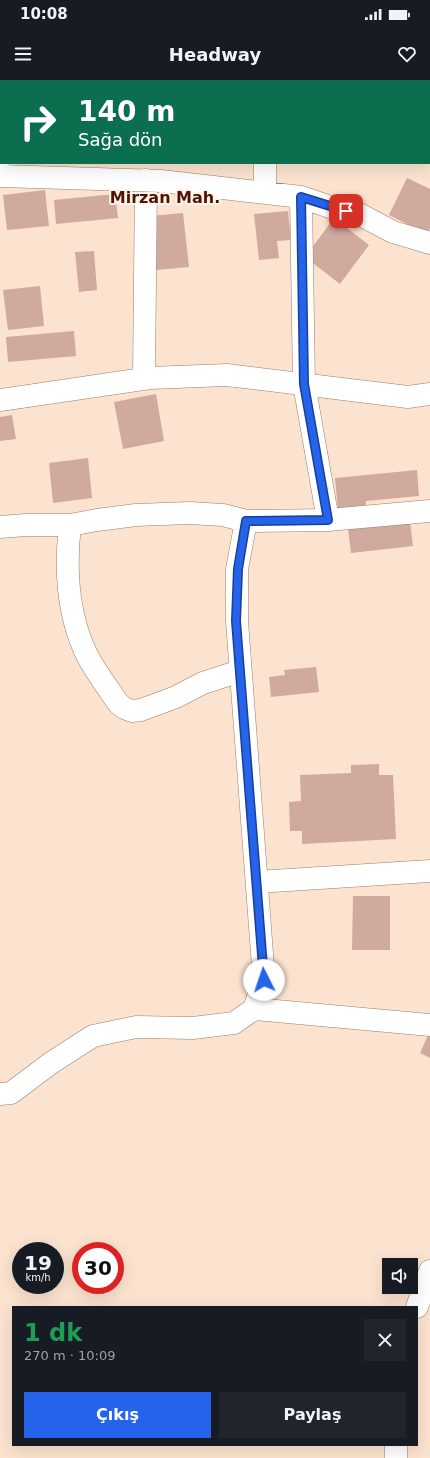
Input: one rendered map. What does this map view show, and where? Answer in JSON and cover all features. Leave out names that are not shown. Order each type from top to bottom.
[{"type":"street","points":[[265,164],[265,193]]},
{"type":"street","points":[[0,176],[146,180],[301,197],[333,208],[359,214],[393,232],[430,243]]},
{"type":"street","points":[[144,378],[146,180]]},
{"type":"street","points":[[301,197],[304,384],[328,520]]},
{"type":"street","points":[[0,400],[144,378],[227,375],[408,396],[430,394]]},
{"type":"street","points":[[0,527],[26,525],[70,525],[136,515],[190,513],[223,514],[246,521],[328,520],[430,511]]},
{"type":"street","points":[[0,1094],[11,1093],[51,1063],[93,1036],[136,1027],[194,1028],[234,1023],[254,1009],[264,980],[236,621],[238,569],[246,521]]},
{"type":"street","points":[[70,525],[67,567],[73,612],[86,652],[118,703],[124,708],[132,711],[141,710],[176,697],[203,683],[240,671]]},
{"type":"street","points":[[257,882],[430,871]]},
{"type":"street","points":[[254,1009],[430,1025]]},
{"type":"street","points":[[417,1306],[430,1271]]},
{"type":"street","points":[[396,1446],[396,1458]]},
{"type":"building","points":[[407,178],[430,189],[430,228],[427,234],[389,215]]},
{"type":"building","points":[[45,190],[49,226],[7,230],[3,195]]},
{"type":"building","points":[[115,194],[118,218],[56,224],[54,200]]},
{"type":"building","points":[[288,211],[291,240],[277,241],[279,258],[259,260],[254,214]]},
{"type":"building","points":[[183,213],[189,267],[156,270],[150,216]]},
{"type":"building","points":[[334,218],[369,245],[340,284],[305,257]]},
{"type":"building","points":[[94,251],[97,290],[79,292],[75,252]]},
{"type":"building","points":[[40,286],[44,326],[8,330],[3,290]]},
{"type":"building","points":[[74,331],[76,356],[8,362],[6,337]]},
{"type":"building","points":[[156,394],[164,441],[123,449],[114,402]]},
{"type":"building","points":[[12,415],[16,439],[0,441],[0,417]]},
{"type":"building","points":[[88,458],[92,498],[53,503],[49,463]]},
{"type":"building","points":[[417,470],[419,496],[366,501],[366,508],[338,511],[335,478]]},
{"type":"building","points":[[410,522],[413,546],[351,553],[348,529]]},
{"type":"building","points":[[316,667],[319,692],[271,697],[269,677],[285,675],[284,670]]},
{"type":"building","points":[[379,764],[379,775],[393,775],[396,839],[302,844],[302,831],[290,831],[289,802],[301,801],[300,775],[351,773],[351,765]]},
{"type":"building","points":[[353,896],[390,896],[390,950],[352,950]]},
{"type":"building","points":[[430,1031],[430,1058],[420,1053]]},
{"type":"district","name":"Mirzan Mah.","points":[[165,197]]},
{"type":"route","points":[[264,980],[236,621],[238,569],[246,521],[328,520],[304,384],[301,197],[346,211]]}]
